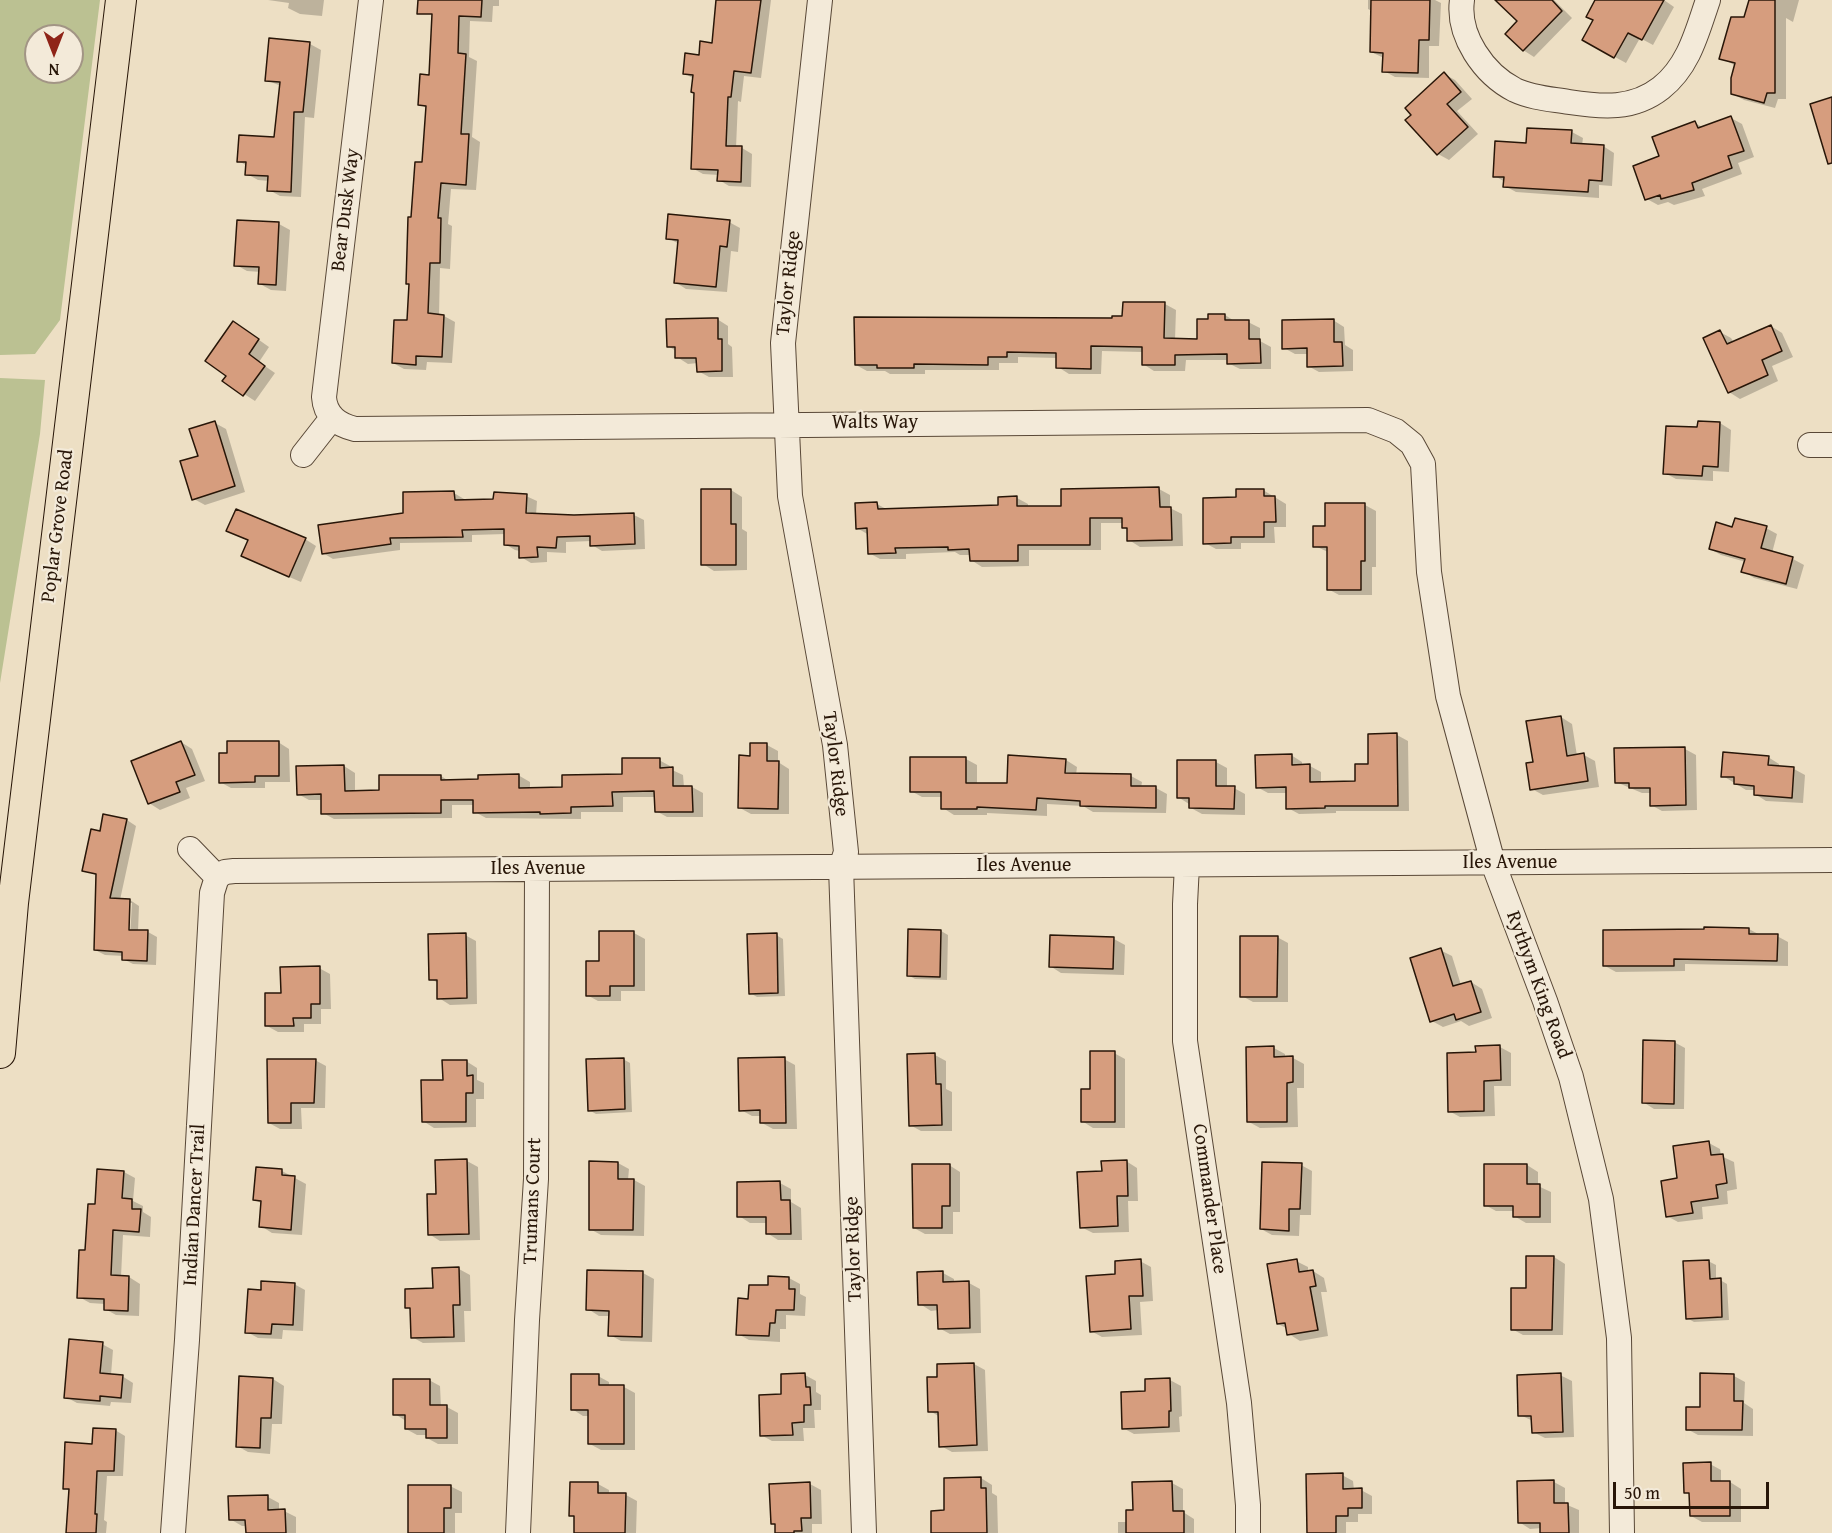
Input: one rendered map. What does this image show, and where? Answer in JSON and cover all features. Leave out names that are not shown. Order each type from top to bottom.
[{"type":"main road","name":"Poplar Grove Road","points":[[0,1053],[13,903],[121,0]]},
{"type":"street","name":"Bear Dusk Way","points":[[333,418],[327,411],[324,397],[371,0]]},
{"type":"street","name":"Taylor Ridge","points":[[820,0],[783,343],[790,496],[835,745],[846,852],[841,867],[864,1533]]},
{"type":"street","points":[[1462,0],[1461,9],[1470,42],[1477,56],[1500,80],[1515,90],[1533,96],[1598,107],[1611,107],[1630,104],[1647,97],[1674,75],[1694,45],[1708,0]]},
{"type":"street","name":"Walts Way","points":[[333,418],[344,426],[355,429],[1368,420],[1396,431],[1412,444]]},
{"type":"street","points":[[303,455],[333,418]]},
{"type":"street","name":"Rythym King Road","points":[[1412,444],[1423,464],[1429,572],[1448,696],[1493,863],[1571,1077],[1601,1199],[1619,1338],[1622,1533]]},
{"type":"street","points":[[190,849],[217,877]]},
{"type":"street","name":"Iles Avenue","points":[[217,877],[225,872],[234,871],[1832,860]]},
{"type":"street","name":"Commander Place","points":[[1187,865],[1185,1041],[1239,1403],[1248,1505],[1248,1533]]},
{"type":"street","name":"Trumans Court","points":[[518,1533],[526,1320],[536,1179],[537,869]]},
{"type":"street","name":"Indian Dancer Trail","points":[[173,1533],[187,1340],[212,893],[217,877]]},
{"type":"green space","points":[[0,0],[100,0],[60,320],[35,354],[0,355]]},
{"type":"green space","points":[[0,378],[45,380],[40,434],[0,683]]},
{"type":"building","points":[[418,0],[482,0],[481,17],[459,16],[458,53],[466,54],[461,134],[469,134],[466,185],[441,183],[438,218],[441,218],[440,263],[430,263],[428,313],[444,315],[442,357],[416,356],[416,365],[392,363],[394,320],[407,320],[408,217],[411,217],[415,162],[422,162],[426,106],[418,105],[420,74],[429,75],[432,14],[417,14]]},
{"type":"building","points":[[716,0],[761,0],[751,73],[734,71],[731,97],[728,97],[726,146],[742,146],[741,182],[717,181],[718,170],[691,169],[694,93],[691,92],[693,75],[683,74],[685,53],[699,55],[700,41],[712,43]]},
{"type":"building","points":[[1371,0],[1430,0],[1429,40],[1419,40],[1418,73],[1382,72],[1383,53],[1370,52]]},
{"type":"building","points":[[1495,0],[1552,0],[1562,11],[1523,51],[1505,34],[1517,21]]},
{"type":"building","points":[[1595,0],[1664,0],[1642,40],[1628,33],[1614,58],[1582,40],[1593,20],[1586,17]]},
{"type":"building","points":[[1749,0],[1775,0],[1775,93],[1767,93],[1764,103],[1731,94],[1731,78],[1735,63],[1719,59],[1731,17],[1744,17]]},
{"type":"building","points":[[269,38],[310,42],[303,112],[294,112],[291,192],[267,191],[268,176],[245,175],[246,162],[237,162],[239,135],[274,137],[280,82],[265,81]]},
{"type":"building","points":[[1444,72],[1461,92],[1447,104],[1468,127],[1437,155],[1405,120],[1411,115],[1405,108]]},
{"type":"building","points":[[1832,97],[1832,163],[1828,164],[1810,104]]},
{"type":"building","points":[[1731,116],[1744,151],[1728,156],[1732,168],[1692,183],[1694,190],[1661,199],[1660,195],[1645,200],[1633,166],[1659,156],[1652,137],[1695,121],[1698,128]]},
{"type":"building","points":[[1527,128],[1572,130],[1571,143],[1604,145],[1602,181],[1589,180],[1588,192],[1503,187],[1504,177],[1493,177],[1495,141],[1526,143]]},
{"type":"building","points":[[668,214],[730,220],[727,247],[720,246],[716,287],[674,283],[678,240],[666,239]]},
{"type":"building","points":[[237,220],[279,222],[276,285],[258,284],[259,267],[234,266]]},
{"type":"building","points":[[1123,302],[1165,302],[1164,338],[1197,339],[1197,319],[1208,319],[1208,314],[1225,314],[1225,320],[1249,320],[1249,339],[1260,339],[1261,363],[1227,364],[1227,354],[1175,355],[1175,365],[1142,365],[1142,347],[1091,346],[1091,369],[1056,368],[1056,353],[1007,352],[1007,357],[988,357],[988,365],[914,364],[914,368],[877,368],[877,365],[855,365],[854,317],[1112,318],[1112,316],[1122,316]]},
{"type":"building","points":[[718,318],[718,339],[722,339],[722,371],[697,372],[696,358],[675,358],[675,347],[667,347],[666,319]]},
{"type":"building","points":[[1334,319],[1334,342],[1342,342],[1343,366],[1307,367],[1307,348],[1282,349],[1282,320]]},
{"type":"building","points":[[233,321],[259,339],[249,354],[265,366],[243,396],[222,381],[226,376],[205,361]]},
{"type":"building","points":[[1771,325],[1782,351],[1762,360],[1768,375],[1728,393],[1703,338],[1720,330],[1727,344]]},
{"type":"building","points":[[215,421],[235,486],[192,500],[180,461],[198,456],[189,429]]},
{"type":"building","points":[[1698,421],[1720,422],[1718,467],[1703,466],[1702,476],[1663,474],[1666,426],[1697,427]]},
{"type":"building","points":[[1159,487],[1160,507],[1171,507],[1172,540],[1127,541],[1127,528],[1122,528],[1122,518],[1090,518],[1090,545],[1018,545],[1018,561],[970,561],[969,549],[948,550],[948,547],[895,548],[896,553],[868,554],[867,528],[856,529],[855,503],[877,502],[878,509],[998,505],[998,497],[1017,496],[1017,506],[1061,506],[1061,489]]},
{"type":"building","points":[[701,489],[731,489],[731,524],[736,524],[736,565],[701,565]]},
{"type":"building","points":[[1236,489],[1264,489],[1264,496],[1275,496],[1276,522],[1264,522],[1264,537],[1231,537],[1231,543],[1203,544],[1203,498],[1236,497]]},
{"type":"building","points":[[454,491],[455,500],[493,499],[494,492],[527,494],[526,513],[574,515],[634,513],[635,544],[590,546],[590,536],[557,537],[556,548],[537,547],[538,557],[519,558],[519,546],[504,545],[504,529],[462,530],[463,537],[390,538],[391,544],[322,554],[318,525],[403,513],[403,492]]},
{"type":"building","points":[[1325,503],[1365,503],[1365,561],[1361,561],[1361,590],[1327,590],[1327,547],[1313,547],[1313,526],[1325,526]]},
{"type":"building","points":[[236,509],[306,538],[289,577],[241,556],[248,540],[226,531]]},
{"type":"building","points":[[1735,518],[1767,526],[1761,548],[1793,557],[1786,584],[1741,572],[1745,559],[1709,549],[1716,522],[1732,527]]},
{"type":"building","points":[[1561,716],[1567,756],[1584,753],[1588,781],[1530,790],[1526,763],[1533,762],[1526,721]]},
{"type":"building","points":[[1397,733],[1398,806],[1325,806],[1325,808],[1286,809],[1286,787],[1256,788],[1255,755],[1292,754],[1292,765],[1310,764],[1310,782],[1355,781],[1355,764],[1368,764],[1368,734]]},
{"type":"building","points":[[181,741],[195,775],[176,782],[180,792],[148,804],[131,761]]},
{"type":"building","points":[[227,741],[279,741],[279,776],[255,776],[255,782],[219,783],[219,753],[227,753]]},
{"type":"building","points":[[750,743],[767,743],[767,761],[779,761],[778,809],[738,808],[739,755],[750,756]]},
{"type":"building","points":[[1685,747],[1686,805],[1650,806],[1650,788],[1629,788],[1629,783],[1615,783],[1614,748]]},
{"type":"building","points":[[1723,752],[1769,756],[1768,765],[1794,767],[1792,798],[1754,795],[1754,786],[1734,784],[1734,777],[1721,777]]},
{"type":"building","points":[[1008,755],[1066,759],[1065,773],[1131,774],[1131,786],[1156,786],[1156,808],[1080,806],[1080,801],[1037,798],[1036,810],[977,807],[977,809],[941,809],[941,792],[910,792],[910,757],[966,757],[966,783],[1007,783]]},
{"type":"building","points":[[622,758],[660,758],[660,768],[673,767],[673,786],[692,786],[693,812],[655,812],[654,791],[612,792],[613,806],[571,807],[571,813],[540,814],[540,812],[473,813],[473,800],[441,800],[441,813],[321,814],[321,794],[297,795],[296,766],[344,765],[345,791],[379,790],[379,775],[441,775],[441,780],[478,779],[478,775],[519,774],[519,788],[562,787],[562,775],[622,774]]},
{"type":"building","points":[[1177,760],[1216,760],[1216,786],[1235,786],[1234,809],[1189,808],[1189,798],[1177,798]]},
{"type":"building","points":[[103,814],[127,819],[110,898],[130,899],[129,930],[148,930],[147,961],[122,960],[122,952],[94,950],[96,874],[82,871],[91,829],[100,831]]},
{"type":"building","points":[[1704,927],[1749,928],[1749,934],[1778,934],[1777,961],[1674,959],[1674,966],[1603,966],[1603,930],[1704,929]]},
{"type":"building","points":[[908,929],[941,930],[940,977],[907,976]]},
{"type":"building","points":[[599,931],[634,931],[634,986],[610,986],[610,996],[586,996],[586,961],[599,961]]},
{"type":"building","points":[[466,933],[467,998],[437,999],[437,980],[429,980],[428,934]]},
{"type":"building","points":[[777,933],[778,993],[749,994],[747,934]]},
{"type":"building","points":[[1050,935],[1114,937],[1113,969],[1049,967]]},
{"type":"building","points":[[1240,936],[1278,936],[1277,997],[1240,997]]},
{"type":"building","points":[[1441,948],[1453,986],[1471,981],[1481,1012],[1456,1020],[1454,1014],[1430,1022],[1410,958]]},
{"type":"building","points":[[320,966],[320,1004],[311,1004],[311,1018],[293,1018],[294,1026],[265,1026],[265,993],[281,993],[280,967]]},
{"type":"building","points":[[1643,1040],[1675,1041],[1674,1104],[1642,1103]]},
{"type":"building","points":[[1500,1045],[1501,1080],[1484,1081],[1484,1111],[1448,1112],[1447,1053],[1476,1052],[1475,1046]]},
{"type":"building","points":[[1274,1046],[1274,1057],[1293,1056],[1293,1082],[1287,1083],[1287,1122],[1247,1122],[1246,1047]]},
{"type":"building","points":[[1090,1051],[1115,1051],[1115,1122],[1081,1122],[1081,1089],[1090,1089]]},
{"type":"building","points":[[935,1053],[936,1084],[941,1084],[942,1125],[909,1126],[907,1054]]},
{"type":"building","points":[[785,1057],[786,1123],[760,1123],[760,1110],[739,1111],[738,1058]]},
{"type":"building","points":[[624,1058],[625,1109],[588,1111],[586,1059]]},
{"type":"building","points":[[267,1059],[316,1059],[314,1103],[291,1103],[291,1123],[268,1123]]},
{"type":"building","points":[[442,1060],[467,1060],[467,1076],[473,1075],[473,1093],[466,1093],[466,1122],[422,1122],[421,1080],[443,1080]]},
{"type":"building","points":[[1709,1141],[1711,1155],[1723,1154],[1727,1183],[1716,1185],[1718,1198],[1691,1202],[1693,1213],[1666,1217],[1661,1181],[1677,1178],[1673,1146]]},
{"type":"building","points":[[467,1159],[469,1234],[428,1235],[427,1194],[436,1194],[435,1160]]},
{"type":"building","points":[[1127,1160],[1128,1196],[1117,1196],[1118,1226],[1080,1228],[1077,1172],[1102,1171],[1101,1161]]},
{"type":"building","points":[[589,1161],[618,1162],[618,1179],[634,1179],[633,1230],[589,1230]]},
{"type":"building","points":[[1262,1162],[1302,1163],[1300,1209],[1289,1209],[1289,1231],[1260,1229]]},
{"type":"building","points":[[912,1164],[950,1164],[950,1206],[942,1206],[942,1228],[913,1228]]},
{"type":"building","points":[[1484,1164],[1527,1164],[1527,1184],[1540,1184],[1540,1217],[1513,1217],[1513,1206],[1484,1206]]},
{"type":"building","points":[[256,1167],[282,1169],[282,1175],[295,1176],[291,1230],[259,1227],[261,1201],[253,1200]]},
{"type":"building","points":[[97,1169],[124,1171],[122,1198],[132,1199],[132,1209],[141,1209],[139,1232],[113,1230],[111,1275],[129,1276],[128,1311],[104,1310],[104,1299],[77,1298],[79,1250],[85,1250],[88,1204],[95,1204]]},
{"type":"building","points":[[780,1181],[781,1200],[790,1200],[791,1234],[766,1234],[766,1217],[737,1217],[737,1182]]},
{"type":"building","points":[[1526,1256],[1554,1256],[1552,1330],[1511,1330],[1511,1288],[1526,1288]]},
{"type":"building","points":[[1141,1259],[1143,1296],[1129,1296],[1131,1329],[1090,1332],[1086,1276],[1115,1274],[1115,1261]]},
{"type":"building","points":[[1297,1259],[1299,1272],[1313,1270],[1316,1286],[1310,1287],[1318,1330],[1287,1335],[1285,1323],[1277,1324],[1267,1264]]},
{"type":"building","points":[[1709,1260],[1710,1279],[1721,1278],[1722,1317],[1686,1319],[1683,1261]]},
{"type":"building","points":[[459,1267],[460,1305],[453,1305],[454,1337],[411,1338],[410,1308],[405,1308],[405,1289],[433,1288],[432,1268]]},
{"type":"building","points":[[587,1270],[643,1271],[642,1337],[608,1336],[609,1311],[586,1310]]},
{"type":"building","points":[[943,1271],[943,1282],[969,1281],[970,1328],[938,1329],[937,1305],[918,1305],[917,1272]]},
{"type":"building","points":[[768,1276],[789,1277],[789,1289],[795,1289],[794,1310],[776,1310],[775,1323],[770,1323],[769,1336],[736,1335],[738,1298],[748,1299],[749,1285],[768,1285]]},
{"type":"building","points":[[261,1281],[295,1283],[293,1325],[272,1324],[271,1334],[245,1333],[248,1289],[261,1290]]},
{"type":"building","points":[[69,1339],[103,1342],[100,1373],[123,1375],[121,1398],[100,1396],[100,1401],[64,1398]]},
{"type":"building","points":[[974,1363],[977,1445],[939,1447],[938,1412],[928,1412],[927,1377],[937,1377],[937,1364]]},
{"type":"building","points":[[805,1373],[806,1387],[810,1387],[811,1405],[804,1405],[804,1422],[792,1423],[793,1435],[760,1436],[759,1395],[781,1394],[781,1374]]},
{"type":"building","points":[[1561,1373],[1563,1432],[1532,1433],[1531,1416],[1518,1416],[1517,1375]]},
{"type":"building","points":[[1700,1373],[1734,1374],[1734,1401],[1743,1401],[1742,1430],[1686,1430],[1686,1407],[1700,1407]]},
{"type":"building","points":[[571,1374],[599,1374],[599,1385],[624,1385],[624,1444],[588,1444],[588,1410],[571,1410]]},
{"type":"building","points":[[239,1376],[273,1378],[271,1418],[261,1418],[260,1448],[236,1447]]},
{"type":"building","points":[[1170,1378],[1169,1427],[1122,1429],[1121,1392],[1145,1391],[1145,1379]]},
{"type":"building","points":[[393,1379],[430,1379],[430,1405],[447,1405],[447,1438],[426,1438],[426,1429],[405,1429],[405,1415],[393,1415]]},
{"type":"building","points":[[93,1428],[116,1429],[114,1471],[97,1471],[96,1533],[66,1533],[69,1489],[63,1489],[65,1442],[92,1444]]},
{"type":"building","points":[[1711,1462],[1711,1481],[1730,1481],[1730,1516],[1690,1516],[1689,1493],[1684,1493],[1683,1463]]},
{"type":"building","points":[[1343,1473],[1343,1489],[1362,1488],[1362,1508],[1348,1508],[1348,1516],[1336,1516],[1336,1533],[1307,1533],[1306,1474]]},
{"type":"building","points":[[981,1477],[981,1488],[986,1488],[987,1533],[931,1533],[931,1511],[944,1510],[944,1478]]},
{"type":"building","points":[[1554,1480],[1554,1503],[1568,1503],[1569,1533],[1540,1533],[1540,1523],[1518,1523],[1517,1481]]},
{"type":"building","points":[[1172,1481],[1173,1511],[1184,1511],[1184,1533],[1126,1533],[1126,1510],[1133,1510],[1132,1482]]},
{"type":"building","points":[[570,1482],[598,1482],[598,1493],[626,1493],[625,1533],[574,1533],[574,1516],[569,1516]]},
{"type":"building","points":[[810,1482],[811,1518],[801,1518],[802,1531],[775,1533],[775,1524],[771,1524],[769,1484]]},
{"type":"building","points":[[408,1485],[451,1485],[451,1508],[444,1508],[444,1533],[408,1533]]},
{"type":"building","points":[[268,1495],[268,1510],[285,1509],[286,1533],[246,1533],[245,1520],[229,1520],[228,1496]]}]
